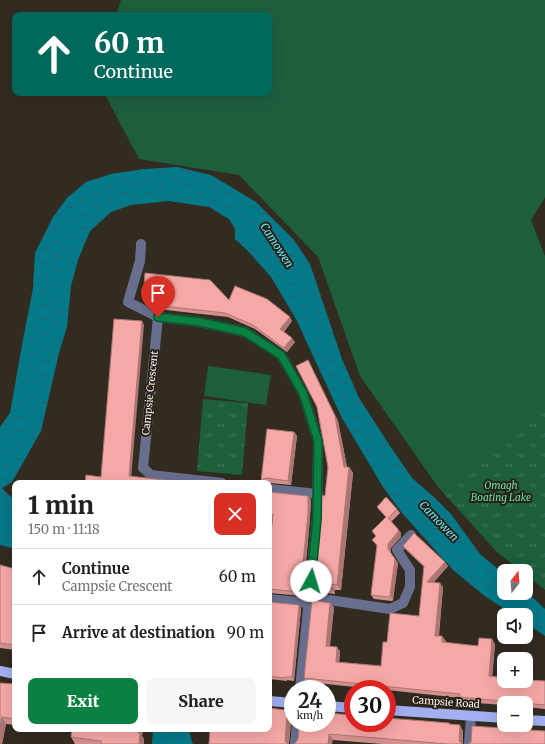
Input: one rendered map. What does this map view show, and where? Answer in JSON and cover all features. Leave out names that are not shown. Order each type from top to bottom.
[{"type":"main road","points":[[0,671],[12,673]]},
{"type":"main road","points":[[272,701],[284,702]]},
{"type":"main road","name":"Campsie Road","points":[[396,711],[497,718]]},
{"type":"main road","points":[[533,720],[545,721]]},
{"type":"street","points":[[142,244],[140,261],[128,302],[158,317],[200,322],[245,332],[281,355],[303,393],[318,441],[318,494],[317,518],[301,680]]},
{"type":"street","name":"Campsie Crescent","points":[[158,317],[143,468],[151,475],[195,480]]},
{"type":"street","points":[[272,489],[318,494]]},
{"type":"street","points":[[272,599],[309,600],[390,609],[404,603],[410,587],[410,570],[397,550],[411,535]]},
{"type":"street","points":[[469,744],[471,716]]},
{"type":"street","points":[[295,744],[296,732]]},
{"type":"green space","points":[[121,0],[545,0],[545,197],[531,220],[545,256],[545,402],[438,487],[360,376],[318,257],[239,175],[139,159],[106,96],[272,96],[272,12],[117,12]]},
{"type":"green space","points":[[208,366],[271,375],[266,405],[204,396]]},
{"type":"green space","points":[[203,399],[248,403],[242,475],[197,471]]},
{"type":"green space","name":"Omagh Boating Lake","points":[[545,401],[545,590],[533,581],[533,564],[512,564],[496,551],[438,487],[467,461]]},
{"type":"water","name":"Camowen","points":[[177,167],[211,175],[256,202],[294,240],[310,264],[342,359],[359,398],[412,478],[451,514],[480,554],[497,568],[497,600],[533,600],[533,598],[545,609],[545,636],[533,628],[533,608],[503,608],[486,597],[453,570],[402,513],[383,487],[342,418],[297,321],[271,277],[249,252],[235,239],[235,229],[229,219],[209,207],[169,201],[131,205],[111,212],[90,231],[78,260],[71,286],[67,327],[59,353],[41,431],[12,482],[2,488],[12,497],[12,548],[0,545],[0,427],[10,413],[33,288],[35,253],[53,217],[67,198],[86,182],[111,174],[144,169]]},
{"type":"water","points":[[153,732],[190,732],[193,744],[152,744]]},
{"type":"building","points":[[145,273],[210,280],[229,300],[235,286],[267,299],[290,317],[280,329],[292,338],[284,348],[253,325],[225,313],[154,305],[143,300]]},
{"type":"building","points":[[114,319],[142,321],[129,476],[164,480],[85,480],[86,475],[101,477]]},
{"type":"building","points":[[308,360],[335,416],[344,467],[349,467],[337,585],[331,584],[331,589],[312,586],[320,513],[320,495],[325,496],[328,467],[317,407],[296,366]]},
{"type":"building","points":[[267,429],[294,432],[288,481],[267,478],[261,480]]},
{"type":"building","points":[[272,492],[308,496],[308,514],[300,592],[272,589]]},
{"type":"building","points":[[386,497],[397,509],[388,518],[398,529],[398,532],[388,544],[388,549],[395,559],[389,597],[371,595],[377,545],[372,540],[376,536],[372,531],[386,517],[377,507]]},
{"type":"building","points":[[414,533],[445,562],[427,582],[440,583],[435,636],[442,636],[442,642],[478,646],[479,638],[492,639],[489,676],[497,677],[497,688],[533,688],[533,680],[545,681],[545,705],[533,704],[533,696],[497,696],[497,700],[460,697],[460,694],[396,687],[396,680],[344,680],[344,682],[336,681],[336,680],[304,678],[312,600],[330,603],[326,646],[337,647],[336,662],[381,666],[383,642],[387,642],[390,613],[419,616],[424,566],[403,546]]},
{"type":"building","points":[[0,565],[12,568],[12,645],[0,643]]},
{"type":"building","points":[[272,602],[299,605],[292,677],[284,678],[272,676]]},
{"type":"building","points":[[0,683],[12,684],[12,719],[2,717],[0,726]]},
{"type":"building","points":[[272,708],[284,710],[285,741],[288,744],[209,744],[210,732],[272,732]]},
{"type":"building","points":[[336,714],[344,714],[344,732],[396,732],[396,719],[460,725],[459,741],[462,744],[329,734],[328,744],[294,744],[298,739],[298,732],[336,732]]},
{"type":"building","points":[[472,726],[497,728],[497,732],[545,731],[545,744],[468,744],[471,742]]},
{"type":"building","points":[[72,732],[140,733],[139,744],[101,744],[101,741],[71,737]]},
{"type":"route","points":[[158,317],[200,322],[245,332],[281,355],[303,393],[318,441],[317,518],[311,581]]}]
